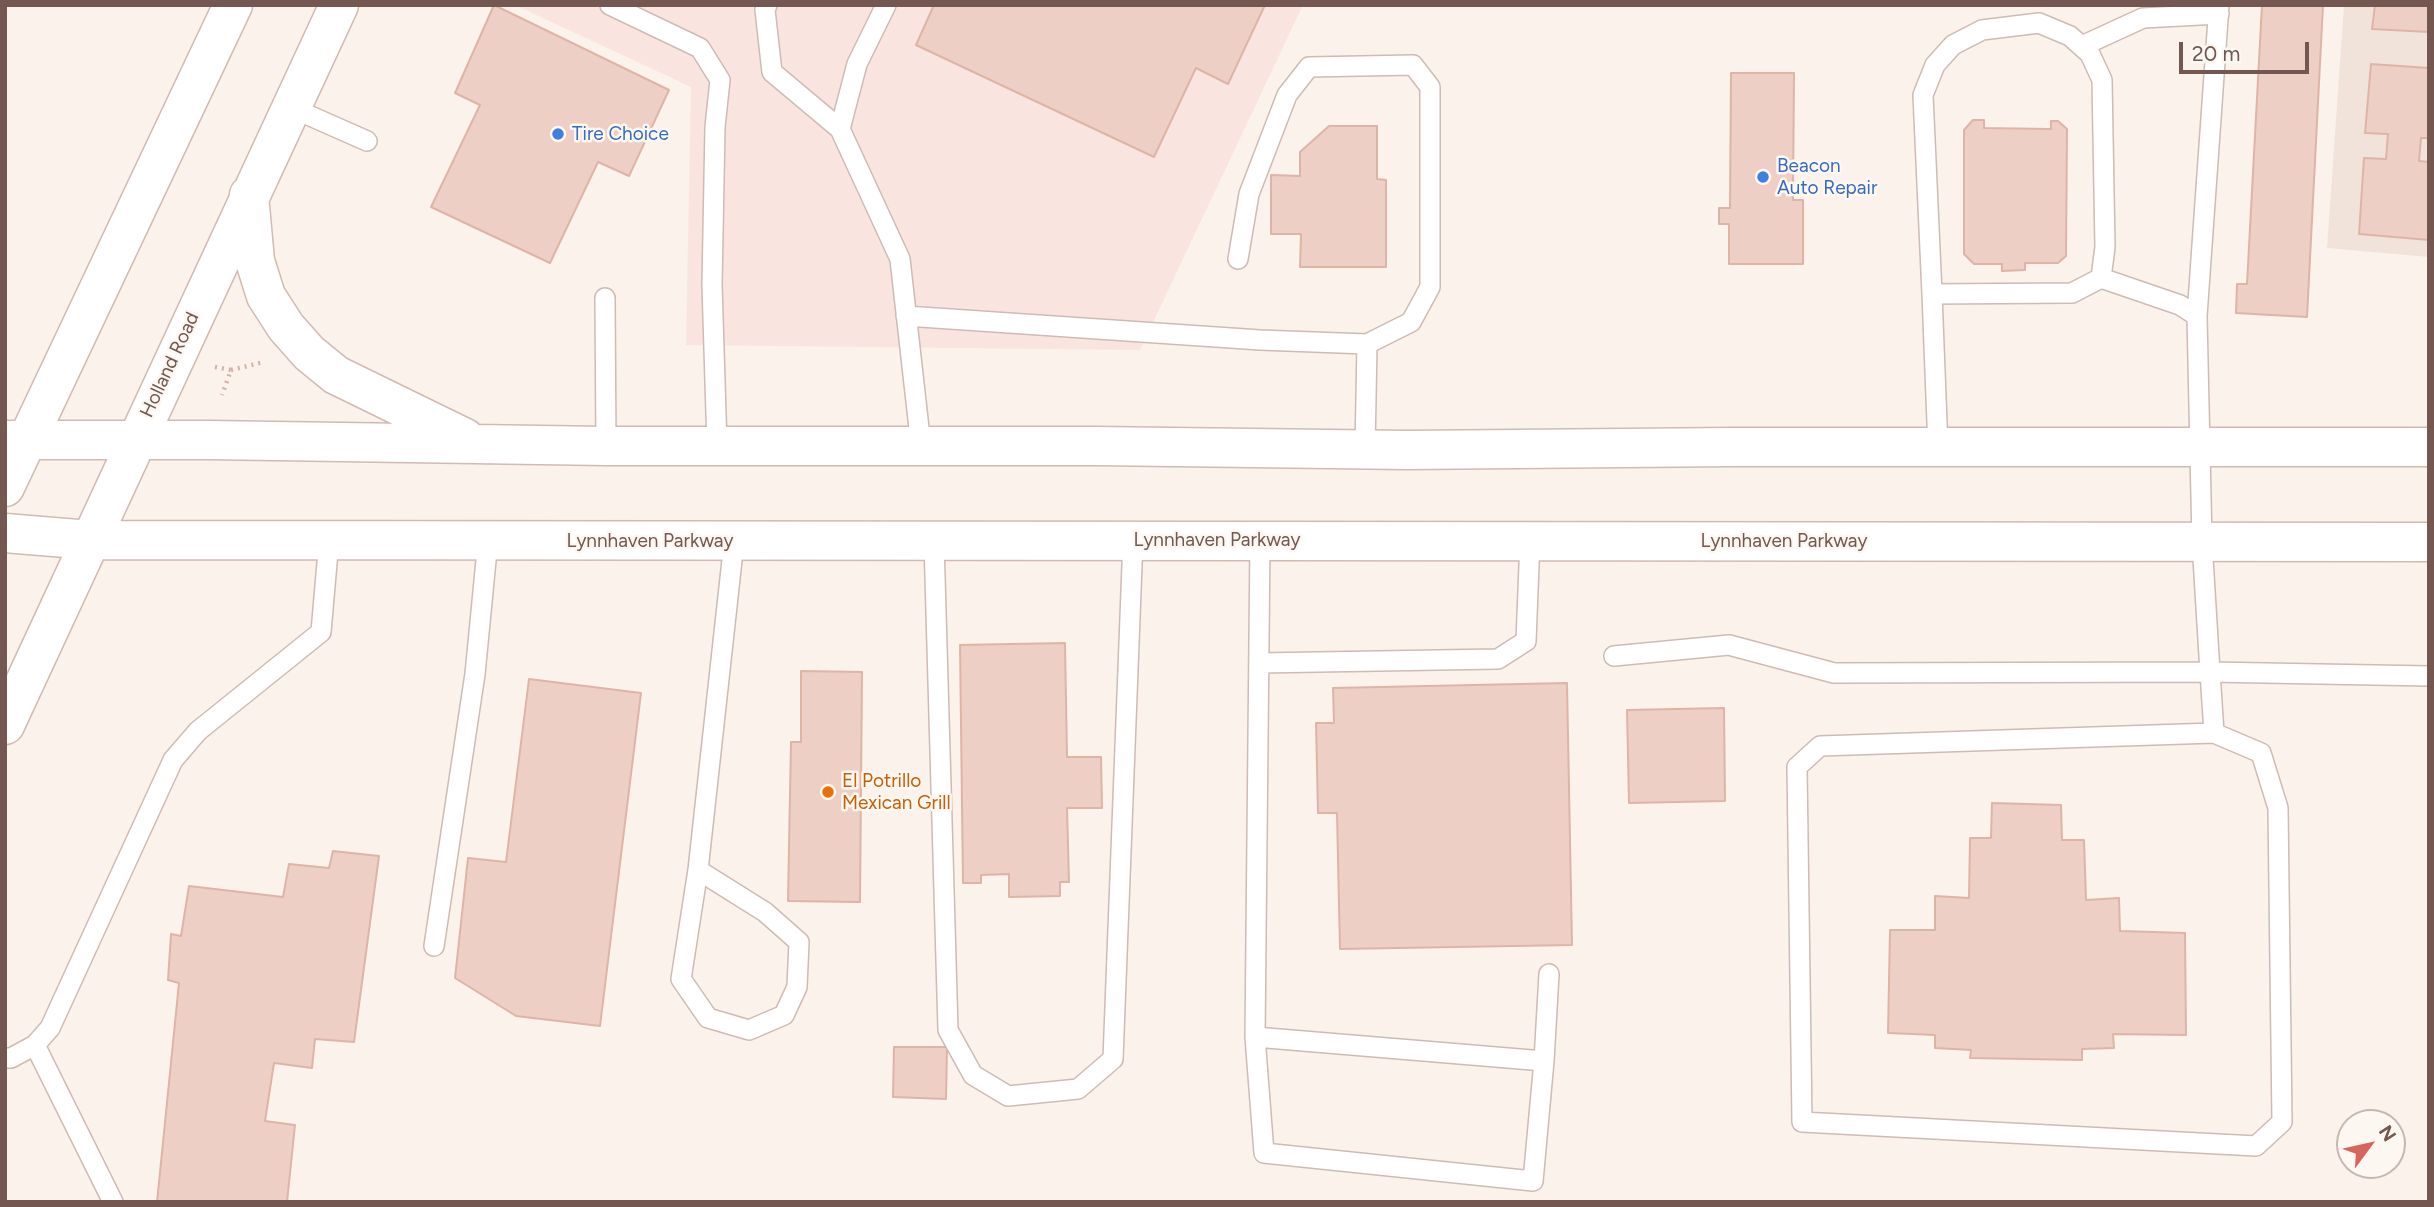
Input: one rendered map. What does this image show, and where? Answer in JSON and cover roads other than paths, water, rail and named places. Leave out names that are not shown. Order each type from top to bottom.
[{"type":"main road","points":[[5,487],[16,440],[233,5]]},
{"type":"main road","name":"Holland Road","points":[[5,726],[339,5]]},
{"type":"main road","points":[[249,195],[256,261],[266,296],[286,327],[309,353],[336,375],[476,443]]},
{"type":"main road","points":[[16,440],[1365,450],[2429,447]]},
{"type":"main road","name":"Lynnhaven Parkway","points":[[5,533],[90,540],[2429,542]]},
{"type":"lane","points":[[610,5],[700,47],[720,80],[715,127],[712,285],[718,446]]},
{"type":"lane","points":[[767,5],[765,10],[772,72],[840,128],[900,260],[921,446]]},
{"type":"lane","points":[[840,128],[857,64],[886,5]]},
{"type":"lane","points":[[2082,46],[2143,18],[2219,9],[2197,316],[2202,542],[2214,733]]},
{"type":"lane","points":[[1938,448],[1923,95],[1935,65],[1953,45],[1982,30],[2039,23],[2070,36],[2090,54],[2102,80],[2105,247],[2101,278]]},
{"type":"lane","points":[[906,316],[1260,340],[1367,344],[1410,322],[1430,287],[1430,87],[1413,65],[1309,67],[1287,95],[1249,194],[1238,259]]},
{"type":"lane","points":[[290,107],[367,141]]},
{"type":"lane","points":[[1932,294],[2072,293],[2101,278],[2180,305],[2197,316]]},
{"type":"lane","points":[[604,298],[606,446]]},
{"type":"lane","points":[[1365,450],[1367,344]]},
{"type":"lane","points":[[934,542],[948,1030],[973,1075],[1007,1096],[1078,1089],[1113,1059],[1133,539]]},
{"type":"lane","points":[[7,1061],[35,1045],[50,1028],[173,760],[198,732],[321,632],[329,540]]},
{"type":"lane","points":[[434,946],[475,674],[488,540]]},
{"type":"lane","points":[[1260,540],[1255,1037],[1264,1153],[1533,1181],[1549,974]]},
{"type":"lane","points":[[1259,663],[1498,659],[1526,641],[1530,540]]},
{"type":"lane","points":[[698,870],[765,912],[799,942],[797,987],[784,1015],[749,1030],[708,1018],[681,979],[698,870],[734,541]]},
{"type":"lane","points":[[1614,656],[1729,645],[1834,673],[2210,672],[2429,676]]},
{"type":"lane","points":[[2214,733],[2261,753],[2278,808],[2282,1122],[2256,1146],[1802,1122],[1797,767],[1820,746],[2214,733]]},
{"type":"lane","points":[[1255,1037],[1544,1061]]},
{"type":"lane","points":[[35,1045],[113,1202]]},
{"type":"place","name":"Tire Choice","points":[[558,134]]},
{"type":"place","name":"Beacon Auto Repair","points":[[1763,177]]},
{"type":"place","name":"El Potrillo Mexican Grill","points":[[828,792]]}]
